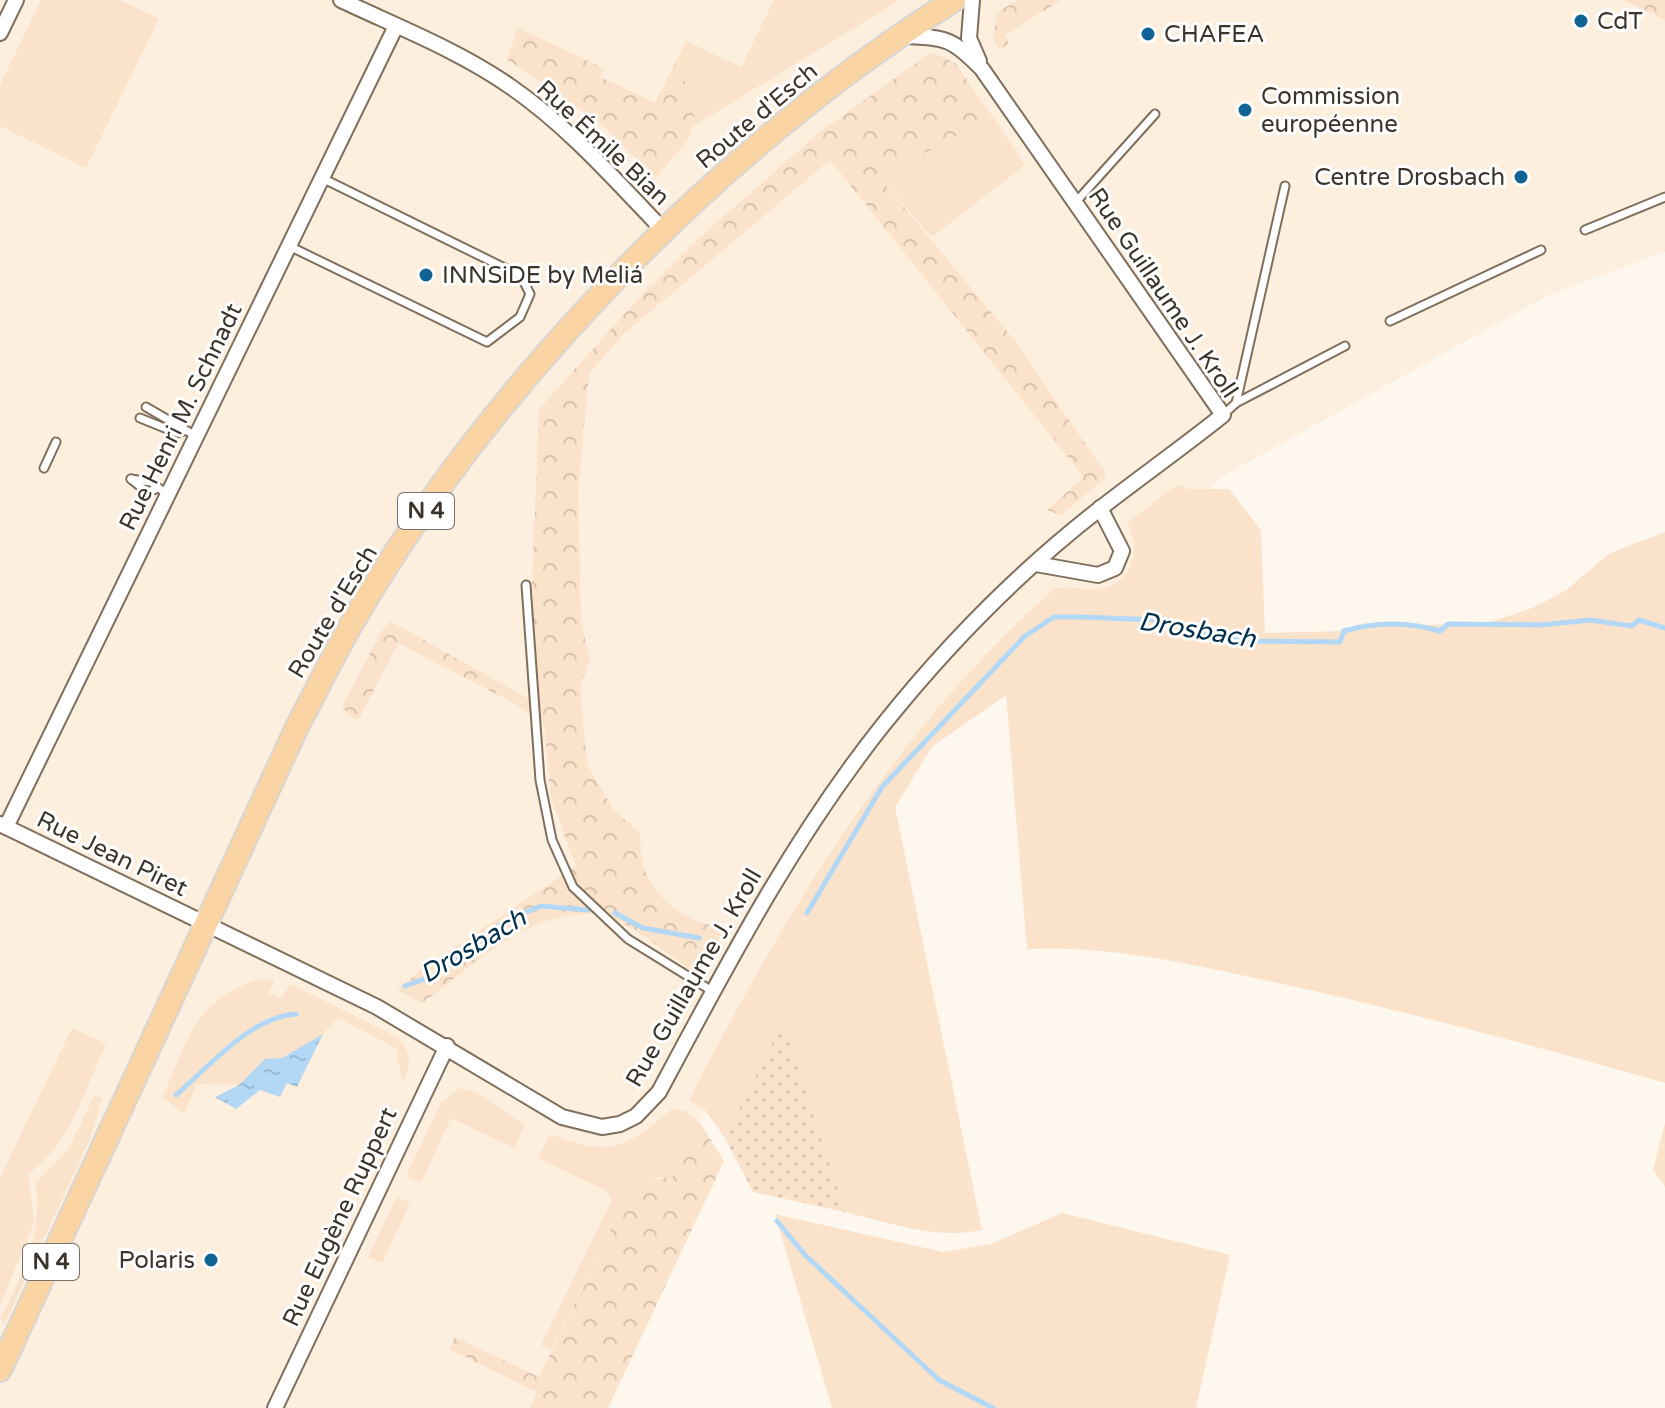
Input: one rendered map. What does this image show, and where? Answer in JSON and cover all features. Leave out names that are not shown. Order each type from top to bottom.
[{"type":"main road","name":"Route d'Esch","points":[[0,1370],[103,1153],[297,727],[351,624],[443,485],[551,347],[664,231],[817,96],[954,0]]},
{"type":"street","points":[[0,33],[16,0]]},
{"type":"street","name":"Rue Émile Bian","points":[[341,0],[511,87],[594,158],[664,231]]},
{"type":"street","name":"Rue Guillaume J. Kroll","points":[[972,0],[969,38],[982,69]]},
{"type":"street","name":"Rue Henri M. Schnadt","points":[[3,826],[190,433],[289,246],[396,26]]},
{"type":"street","name":"Rue Guillaume J. Kroll","points":[[205,924],[377,1007],[562,1117],[602,1127],[620,1124],[636,1116],[659,1092],[770,886],[883,724],[969,629],[1036,564],[1100,508],[1223,415],[982,69],[958,44],[943,38],[900,36]]},
{"type":"street","points":[[1036,564],[1098,575],[1115,568],[1122,551],[1100,508]]},
{"type":"street","name":"Rue Jean Piret","points":[[3,826],[205,924]]},
{"type":"street","name":"Rue Eugène Ruppert","points":[[275,1408],[447,1046]]},
{"type":"lane","points":[[1075,203],[1155,114]]},
{"type":"lane","points":[[289,246],[487,342],[520,317],[530,294],[521,276],[322,178]]},
{"type":"lane","points":[[1236,403],[1285,186]]},
{"type":"lane","points":[[1585,230],[1665,197]]},
{"type":"lane","points":[[1390,321],[1541,250]]},
{"type":"lane","points":[[1223,415],[1236,403],[1345,346]]},
{"type":"lane","points":[[146,407],[190,433]]},
{"type":"lane","points":[[140,418],[177,433],[190,433]]},
{"type":"lane","points":[[44,468],[56,442]]},
{"type":"lane","points":[[526,585],[540,780],[552,840],[573,887],[628,939],[712,991]]},
{"type":"shaded area","points":[[0,0],[1665,0],[1665,252],[1549,295],[1220,478],[1125,583],[921,737],[714,1092],[567,1408],[0,1408]]},
{"type":"green space","points":[[41,0],[120,0],[159,19],[86,168],[0,126],[0,85]]},
{"type":"green space","points":[[774,0],[900,0],[692,127],[697,105],[675,63],[686,41],[741,67]]},
{"type":"green space","points":[[1019,0],[1061,0],[1004,36],[1009,43],[1000,50],[993,40],[997,12]]},
{"type":"green space","points":[[1624,0],[1665,0],[1665,20]]},
{"type":"green space","points":[[518,28],[605,69],[601,77],[655,103],[675,63],[697,105],[689,138],[656,178],[603,125],[507,59]]},
{"type":"green space","points":[[935,53],[955,63],[993,117],[879,177],[1015,341],[1106,474],[1105,478],[1061,515],[1047,510],[1084,477],[830,160],[626,332],[589,373],[578,493],[581,622],[590,660],[580,687],[587,764],[614,810],[640,833],[643,867],[659,893],[688,917],[725,927],[700,976],[624,924],[607,916],[585,914],[547,921],[527,929],[491,950],[422,1003],[397,990],[421,970],[576,866],[551,798],[544,723],[514,703],[398,643],[359,719],[352,718],[342,707],[381,632],[390,621],[538,704],[532,585],[539,409],[639,298],[698,239],[821,131],[926,56]]},
{"type":"green space","points":[[993,117],[1025,165],[932,237],[879,177]]},
{"type":"green space","points":[[1177,485],[1188,489],[1229,489],[1261,530],[1265,633],[1344,631],[1363,626],[1485,624],[1532,608],[1565,591],[1610,553],[1665,532],[1665,1083],[1424,1018],[1216,970],[1122,953],[1027,949],[1006,695],[932,747],[895,807],[982,1230],[931,1232],[845,1212],[783,1023],[725,1138],[705,1110],[689,1100],[764,960],[848,827],[894,763],[943,702],[996,644],[1054,589],[1099,589],[1120,580],[1127,573],[1134,554],[1127,523]]},
{"type":"green space","points":[[258,979],[275,980],[268,993],[282,998],[290,984],[397,1037],[409,1058],[402,1082],[396,1048],[338,1018],[323,1034],[282,1058],[265,1060],[239,1085],[197,1084],[184,1113],[162,1098],[195,1025],[219,1000]]},
{"type":"green space","points":[[783,1022],[845,1212],[753,1192],[725,1138]]},
{"type":"green space","points":[[72,1028],[106,1044],[66,1132],[43,1162],[28,1174],[34,1223],[0,1305],[0,1178]]},
{"type":"green space","points":[[459,1088],[477,1093],[525,1125],[514,1148],[451,1118],[421,1183],[406,1176],[441,1103]]},
{"type":"green space","points":[[94,1096],[102,1098],[90,1139],[4,1325],[1,1319],[34,1237],[35,1183],[68,1150]]},
{"type":"green space","points":[[672,1109],[685,1111],[700,1123],[673,1177],[656,1177],[622,1206],[551,1350],[541,1345],[612,1200],[607,1191],[538,1158],[550,1134],[589,1146],[617,1145],[642,1133]]},
{"type":"green space","points":[[700,1123],[724,1161],[608,1408],[530,1408],[537,1392],[449,1349],[455,1337],[539,1377],[622,1206],[644,1185],[673,1177]]},
{"type":"green space","points":[[1665,1123],[1665,1187],[1653,1170]]},
{"type":"green space","points":[[397,1197],[410,1203],[382,1263],[368,1257]]},
{"type":"green space","points":[[1062,1213],[1230,1255],[1196,1408],[832,1408],[775,1214],[943,1252],[991,1244]]},
{"type":"water","points":[[323,1034],[297,1087],[287,1083],[280,1097],[260,1090],[236,1109],[215,1097],[239,1085],[265,1059],[282,1058]]},
{"type":"waterway","name":"Drosbach","points":[[807,913],[882,787],[1025,636],[1054,617],[1158,620],[1240,641],[1340,642],[1344,631],[1392,624],[1440,631],[1448,624],[1541,625],[1590,620],[1632,626],[1639,620],[1665,628]]},
{"type":"waterway","name":"Drosbach","points":[[405,986],[435,975],[506,920],[541,906],[588,910]]},
{"type":"waterway","name":"Drosbach","points":[[615,913],[643,928],[699,938]]},
{"type":"waterway","name":"Drosbach","points":[[176,1095],[247,1034],[279,1017],[296,1014]]},
{"type":"waterway","points":[[777,1221],[805,1255],[939,1380],[993,1408]]},
{"type":"place","name":"CdT","points":[[1581,21]]},
{"type":"place","name":"CHAFEA","points":[[1148,34]]},
{"type":"place","name":"Commission européenne","points":[[1245,110]]},
{"type":"place","name":"Centre Drosbach","points":[[1521,177]]},
{"type":"place","name":"INNSiDE by Meliá","points":[[426,275]]},
{"type":"place","name":"Polaris","points":[[211,1260]]}]
